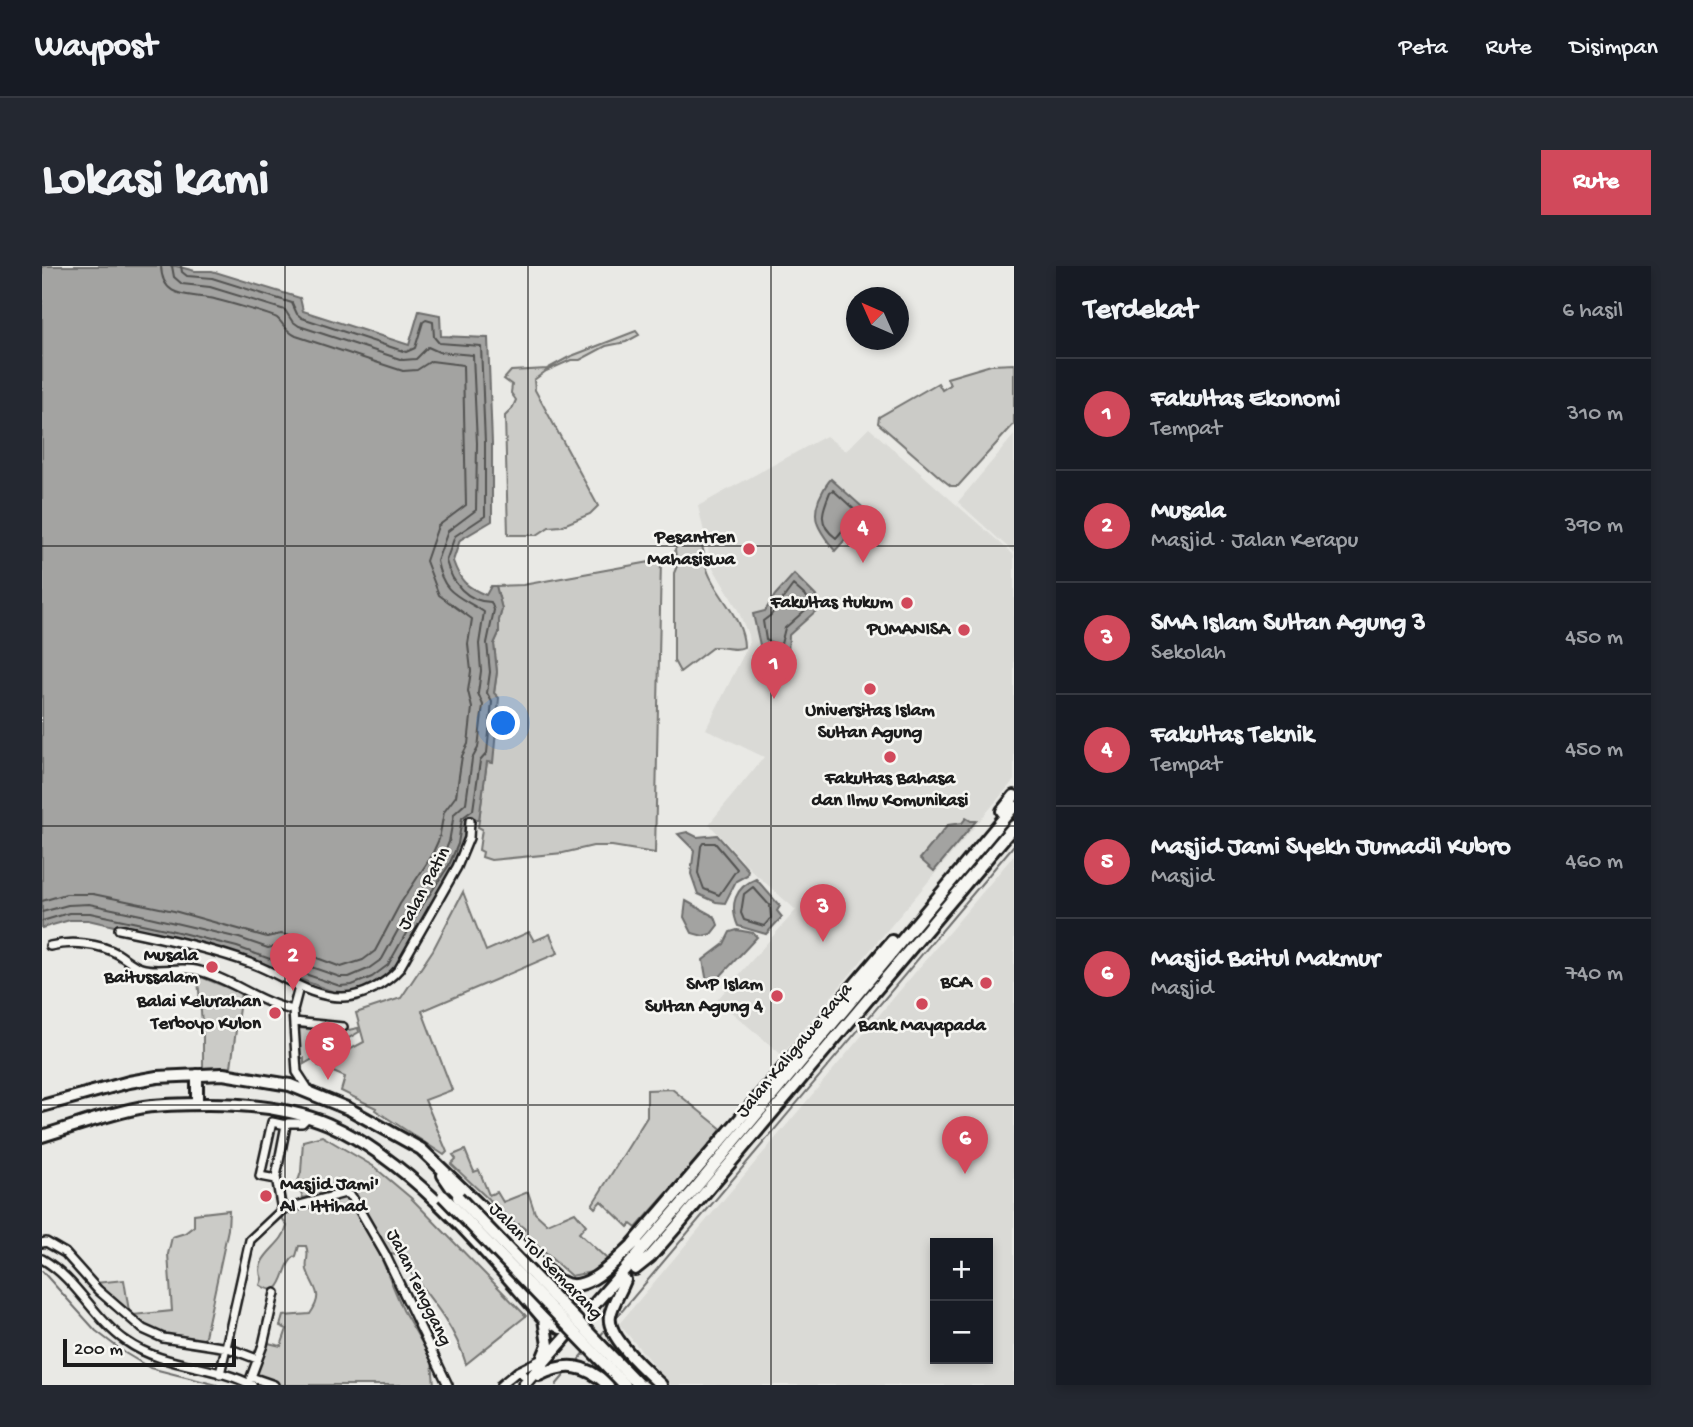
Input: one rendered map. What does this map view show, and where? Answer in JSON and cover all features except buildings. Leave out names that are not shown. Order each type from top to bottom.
[{"type":"highway","name":"Jalan Kaligawe Raya","points":[[693,1191],[1011,809]]},
{"type":"highway","name":"Jalan Kaligawe Raya","points":[[607,1309],[625,1280],[1011,809]]},
{"type":"highway","points":[[633,1244],[1011,809]]},
{"type":"highway","points":[[635,1269],[650,1257],[677,1226],[1014,826]]},
{"type":"highway","points":[[197,1075],[197,1104]]},
{"type":"highway","points":[[42,1106],[157,1077],[240,1076],[290,1085],[372,1121],[407,1140],[431,1158],[572,1297],[578,1309],[578,1316],[561,1351]]},
{"type":"highway","points":[[44,1137],[116,1113],[148,1107],[197,1104],[261,1106],[308,1116],[330,1125],[377,1153],[410,1178],[452,1218],[544,1319],[561,1328],[574,1328],[607,1309]]},
{"type":"highway","name":"Jalan Tol Semarang","points":[[431,1158],[458,1197],[639,1385]]},
{"type":"highway","name":"Jalan Tol Semarang","points":[[410,1178],[443,1196],[625,1385]]},
{"type":"highway","points":[[556,1279],[569,1286],[582,1286],[693,1191]]},
{"type":"highway","points":[[532,1379],[693,1191]]},
{"type":"highway","points":[[607,1309],[613,1333],[661,1385]]},
{"type":"highway","points":[[532,1379],[607,1309]]},
{"type":"highway","points":[[532,1379],[548,1345],[544,1319]]},
{"type":"highway","points":[[532,1379],[556,1367],[587,1369],[608,1385]]},
{"type":"street","name":"Jalan Patin","points":[[299,987],[346,998],[361,994],[386,981],[399,969],[457,867],[469,838],[470,821]]},
{"type":"street","points":[[119,929],[232,957],[273,973],[299,987],[293,1010],[297,1072],[311,1093]]},
{"type":"street","points":[[50,946],[82,944],[118,954],[131,964],[144,969],[186,968],[199,971],[240,987],[263,1001],[293,1010]]},
{"type":"street","points":[[294,1022],[343,1027]]},
{"type":"street","points":[[290,1085],[297,1072]]},
{"type":"street","points":[[276,1179],[260,1176],[272,1122],[286,1125],[288,1122],[302,1123],[308,1116]]},
{"type":"street","points":[[220,1374],[250,1240],[282,1210],[276,1179],[286,1125]]},
{"type":"street","name":"Jalan Tenggang","points":[[282,1210],[345,1193],[352,1197],[385,1254],[448,1385]]},
{"type":"street","points":[[42,1243],[46,1242],[65,1252],[98,1290],[143,1329],[178,1342],[226,1348],[257,1359]]},
{"type":"street","points":[[42,1259],[69,1279],[104,1321],[127,1342],[164,1361],[220,1374],[252,1385]]},
{"type":"street","points":[[274,1385],[251,1378],[270,1321],[275,1293]]},
{"type":"street","points":[[501,1385],[518,1371],[542,1359]]},
{"type":"street","points":[[518,1371],[532,1379]]},
{"type":"shaded area","points":[[636,331],[639,335],[626,342],[606,346],[580,360],[571,360],[546,371],[534,380],[535,390],[598,506],[590,514],[561,526],[549,527],[537,535],[508,535],[505,416],[516,400],[511,393],[512,385],[504,379],[511,371],[547,369],[569,357]]},
{"type":"shaded area","points":[[1014,364],[1014,424],[958,486],[951,486],[942,479],[878,423],[879,417],[938,383],[942,390],[950,385],[947,378],[991,365]]},
{"type":"shaded area","name":"Universitas Islam Sultan Agung","points":[[869,428],[1014,555],[1014,780],[782,1055],[717,1000],[796,910],[751,870],[709,824],[764,757],[706,729],[749,644],[738,610],[712,566],[698,506],[826,436],[846,451]]},
{"type":"shaded area","points":[[1014,435],[1014,553],[958,502]]},
{"type":"shaded area","points":[[694,536],[702,547],[712,581],[740,627],[744,647],[713,647],[680,672],[674,661],[674,573],[677,566],[675,549],[683,540]]},
{"type":"shaded area","points":[[661,560],[655,853],[612,846],[593,846],[563,853],[491,860],[482,857],[483,852],[479,850],[482,829],[478,827],[487,761],[492,763],[497,672],[494,644],[499,633],[502,609],[496,586],[523,585]]},
{"type":"shaded area","points":[[1014,855],[1014,1385],[670,1385],[619,1324]]},
{"type":"shaded area","points":[[463,892],[486,951],[529,932],[534,941],[550,934],[558,953],[422,1011],[452,1090],[425,1100],[447,1152],[444,1155],[375,1110],[376,1108],[341,1091],[345,1077],[319,1066],[364,1042],[356,1013],[401,998],[433,950]]},
{"type":"shaded area","points":[[201,977],[241,993],[231,1067],[203,1068],[198,980]]},
{"type":"shaded area","points":[[296,1028],[344,1031],[358,1028],[359,1032],[304,1064],[304,1058],[298,1058]]},
{"type":"shaded area","points":[[672,1089],[723,1130],[636,1228],[631,1224],[628,1227],[601,1201],[595,1208],[592,1205],[647,1117],[647,1090]]},
{"type":"shaded area","points":[[322,1136],[373,1166],[411,1198],[526,1316],[466,1364],[446,1320],[397,1255],[389,1254],[349,1187],[303,1198],[297,1184],[301,1172],[303,1141]]},
{"type":"shaded area","points":[[465,1150],[474,1172],[479,1170],[489,1195],[497,1192],[503,1202],[528,1192],[535,1213],[547,1224],[575,1212],[586,1225],[579,1233],[607,1259],[592,1272],[571,1276],[523,1233],[525,1229],[519,1224],[516,1225],[451,1164],[456,1159],[453,1155]]},
{"type":"shaded area","points":[[348,1194],[369,1229],[403,1310],[432,1360],[434,1385],[280,1385],[255,1376],[268,1343],[281,1346],[287,1329],[280,1326],[283,1316],[310,1314],[317,1301],[316,1291],[307,1270],[306,1246],[299,1246],[279,1286],[269,1289],[260,1285],[261,1264],[280,1240],[287,1226],[281,1216],[286,1207]]},
{"type":"shaded area","points":[[229,1210],[228,1229],[204,1341],[164,1336],[136,1320],[95,1283],[124,1280],[129,1311],[133,1315],[172,1311],[168,1254],[172,1237],[185,1233],[194,1226],[194,1214]]},
{"type":"water","points":[[42,266],[176,266],[195,271],[212,271],[300,298],[303,311],[409,345],[419,311],[440,315],[441,336],[488,338],[492,521],[460,540],[453,561],[458,574],[473,589],[486,595],[491,586],[496,586],[502,609],[499,633],[494,644],[497,672],[494,693],[499,698],[493,763],[487,762],[479,820],[469,820],[465,846],[442,889],[394,970],[376,983],[354,992],[339,994],[289,975],[290,963],[280,960],[277,969],[235,954],[88,920],[70,920],[42,928]]},
{"type":"water","points":[[831,479],[869,513],[835,551],[819,527],[816,514],[819,499]]},
{"type":"water","points":[[794,574],[816,596],[819,605],[817,610],[789,635],[788,656],[785,659],[760,645],[753,614],[765,611]]},
{"type":"water","points":[[966,818],[976,821],[934,871],[920,859],[948,825],[962,823]]},
{"type":"water","points":[[687,832],[697,837],[717,835],[748,870],[747,875],[736,881],[725,903],[698,894],[691,874],[694,850],[678,834]]},
{"type":"water","points":[[756,879],[780,906],[777,911],[782,917],[766,934],[738,926],[735,918],[734,904],[739,892]]},
{"type":"water","points":[[686,901],[715,917],[718,925],[711,934],[703,936],[692,933],[684,917]]},
{"type":"water","points":[[737,930],[753,933],[757,937],[714,983],[706,977],[703,960],[724,944],[730,932]]},
{"type":"waterway","points":[[616,1318],[1014,845]]},
{"type":"waterway","points":[[42,1271],[96,1331],[125,1353],[150,1368],[217,1385]]},
{"type":"waterway","points":[[599,1337],[607,1328]]},
{"type":"waterway","points":[[576,1363],[586,1351]]},
{"type":"waterway","points":[[556,1385],[567,1372]]},
{"type":"place","name":"Pesantren Mahasiswa","points":[[749,549]]},
{"type":"place","name":"Fakultas Teknik","points":[[863,563]]},
{"type":"place","name":"Fakultas Hukum","points":[[907,603]]},
{"type":"place","name":"PUMANISA","points":[[964,630]]},
{"type":"place","name":"Universitas Islam Sultan Agung","points":[[870,689]]},
{"type":"place","name":"Fakultas Ekonomi","points":[[774,699]]},
{"type":"place","name":"Fakultas Bahasa dan Ilmu Komunikasi","points":[[890,757]]},
{"type":"place","name":"SMA Islam Sultan Agung 3","points":[[823,942]]},
{"type":"place","name":"Musala Baitussalam","points":[[212,967]]},
{"type":"place","name":"BCA","points":[[986,983]]},
{"type":"place","name":"Musala","points":[[293,991]]},
{"type":"place","name":"SMP Islam Sultan Agung 4","points":[[777,996]]},
{"type":"place","name":"Bank Mayapada","points":[[922,1004]]},
{"type":"place","name":"Balai Kelurahan Terboyo Kulon","points":[[275,1013]]},
{"type":"place","name":"Masjid Jami Syekh Jumadil Kubro","points":[[328,1080]]},
{"type":"place","name":"Masjid Baitul Makmur","points":[[965,1174]]},
{"type":"place","name":"Masjid Jami' Al - Ittihad","points":[[266,1196]]}]
